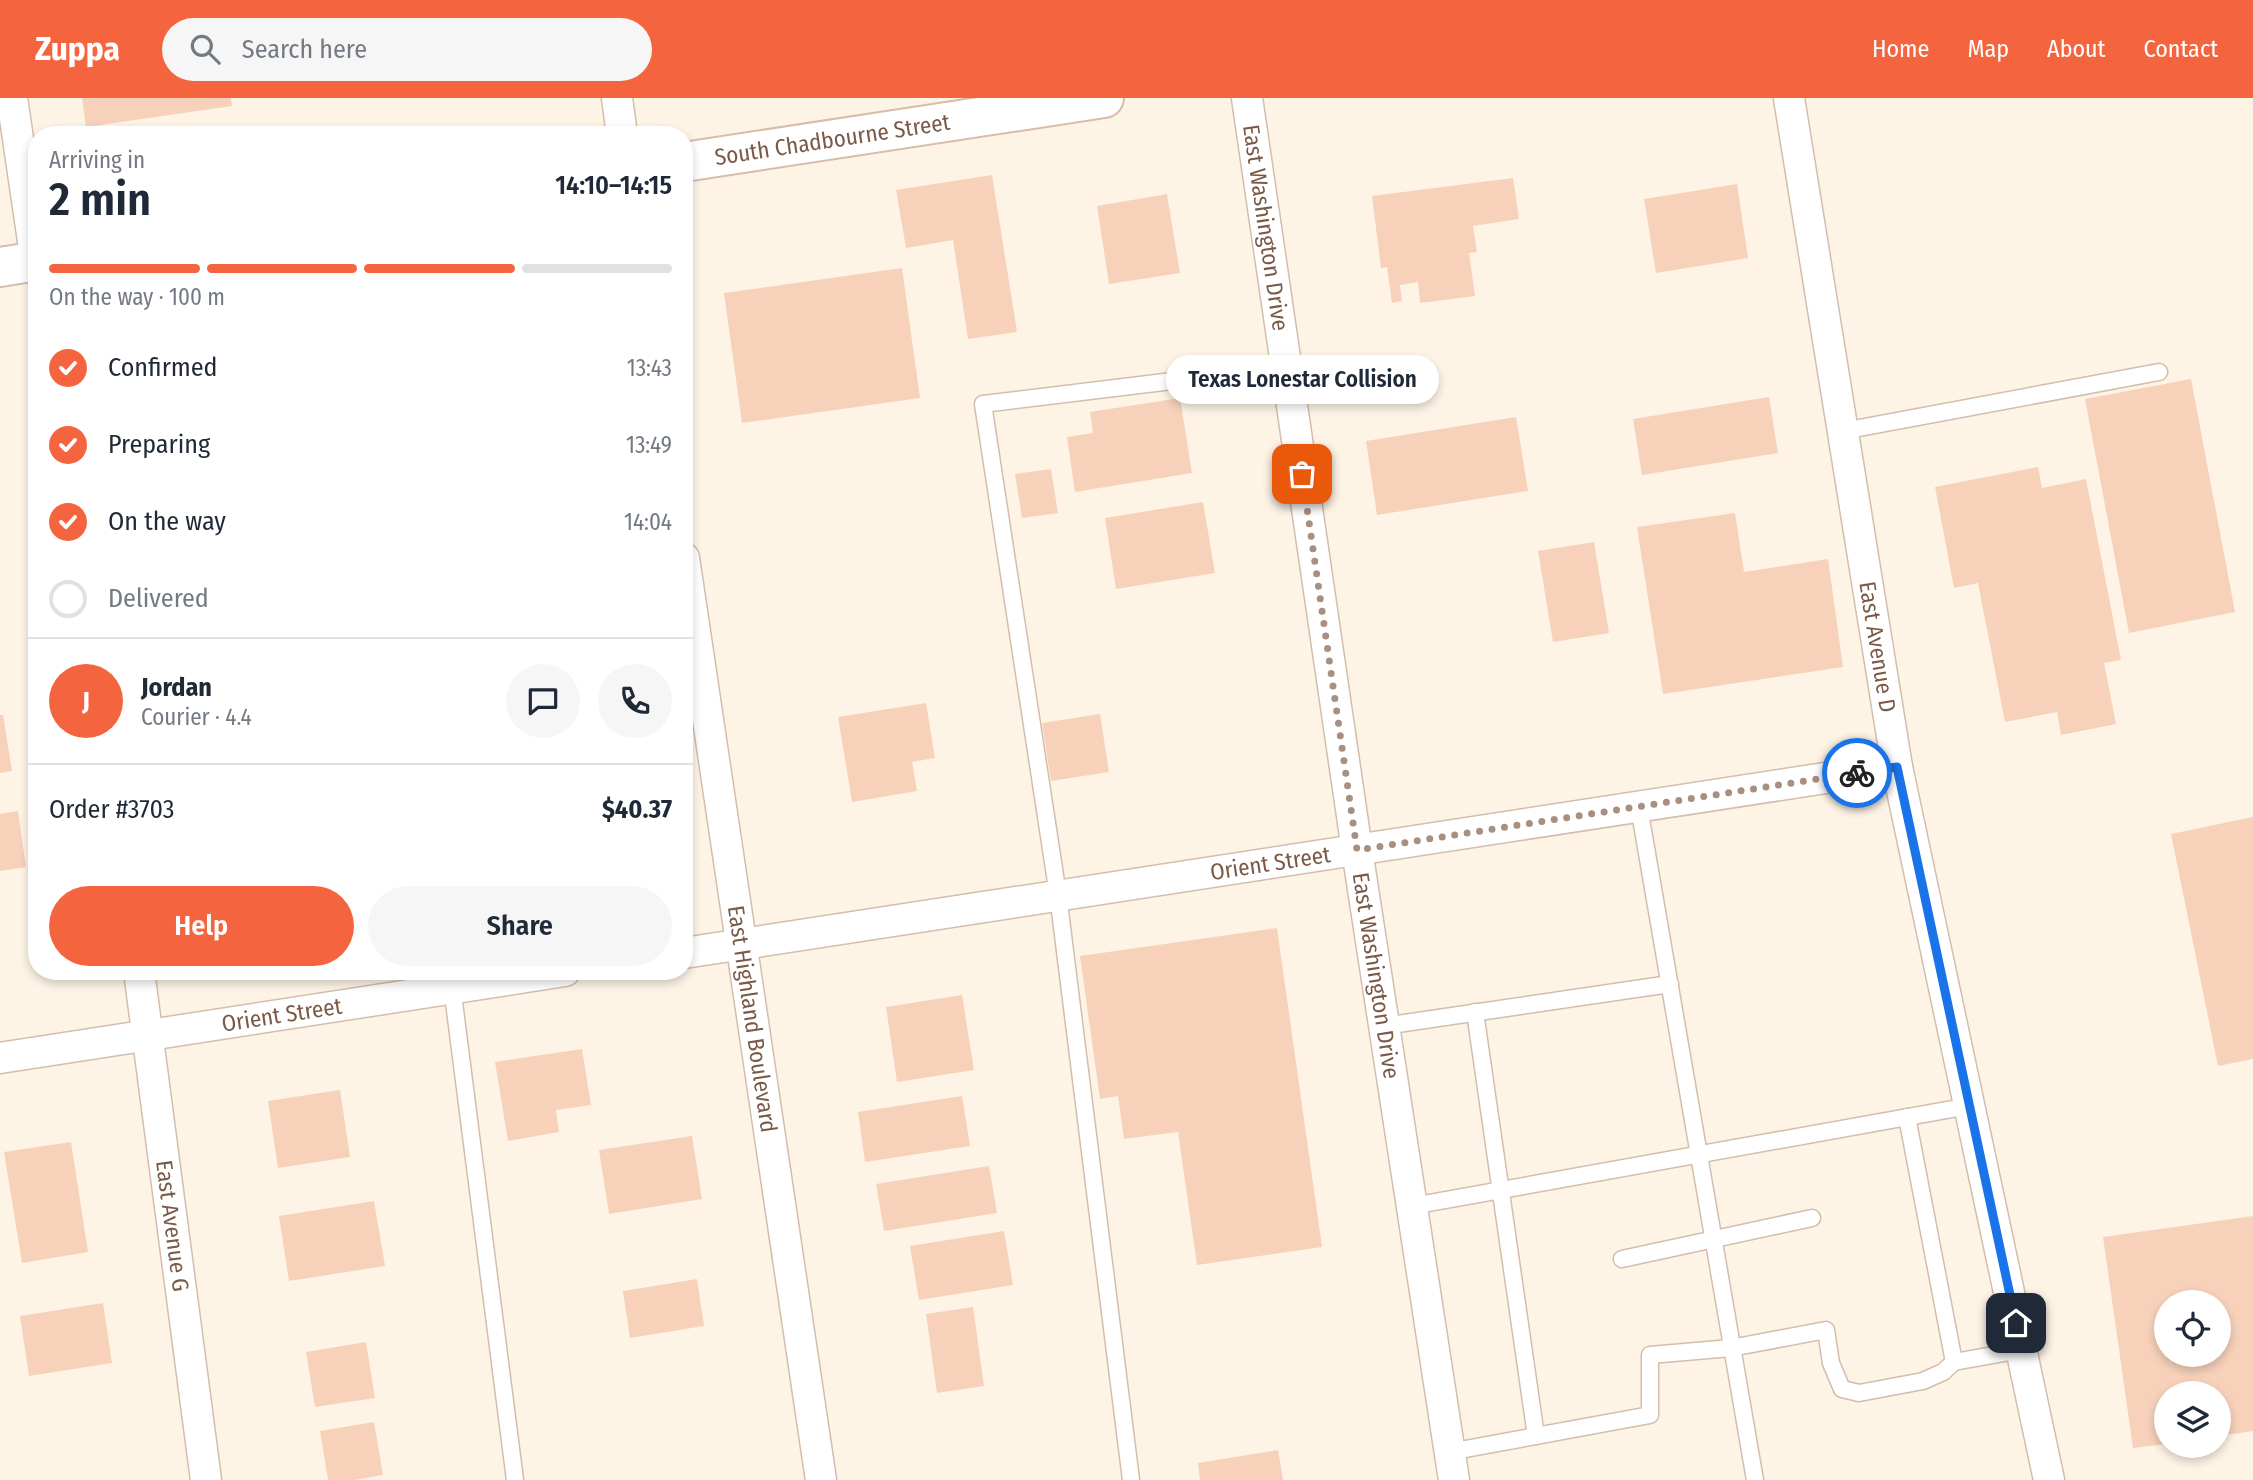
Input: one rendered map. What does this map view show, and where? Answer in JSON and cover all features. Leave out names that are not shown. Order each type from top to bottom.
[{"type":"main road","name":"South Chadbourne Street","points":[[693,161],[1104,98]]},
{"type":"main road","points":[[0,267],[28,262]]},
{"type":"street","points":[[12,98],[28,207]]},
{"type":"street","points":[[617,98],[621,126]]},
{"type":"street","name":"East Washington Drive","points":[[1247,98],[1357,850],[1452,1466]]},
{"type":"street","name":"East Avenue D","points":[[1789,98],[1897,767],[2049,1480]]},
{"type":"street","name":"East Highland Boulevard","points":[[693,618],[821,1480]]},
{"type":"street","name":"Orient Street","points":[[693,952],[1897,767]]},
{"type":"street","name":"East Avenue G","points":[[140,980],[206,1480]]},
{"type":"street","name":"Orient Street","points":[[0,1058],[148,1035],[451,980]]},
{"type":"lane","points":[[1131,1480],[1058,895],[983,404],[1287,367]]},
{"type":"lane","points":[[1843,431],[2159,372]]},
{"type":"lane","points":[[1639,807],[1755,1480]]},
{"type":"lane","points":[[451,980],[515,1480]]},
{"type":"lane","points":[[1384,1026],[1670,984]]},
{"type":"lane","points":[[1475,1012],[1536,1436]]},
{"type":"lane","points":[[1412,1206],[1969,1106]]},
{"type":"lane","points":[[1907,1117],[1954,1362]]},
{"type":"lane","points":[[1622,1259],[1812,1218]]},
{"type":"lane","points":[[1452,1466],[1536,1436],[1650,1415],[1650,1356],[1731,1348],[1826,1330],[1831,1363],[1842,1390],[1859,1393],[1923,1381],[1943,1372],[1954,1362],[2021,1350]]},
{"type":"building","points":[[82,98],[231,98],[232,106],[86,126]]},
{"type":"building","points":[[992,175],[1017,332],[968,339],[953,240],[906,248],[896,190]]},
{"type":"building","points":[[1513,178],[1519,219],[1473,226],[1477,252],[1469,253],[1475,296],[1420,303],[1418,282],[1400,285],[1402,301],[1392,303],[1387,267],[1381,268],[1372,196]]},
{"type":"building","points":[[1737,184],[1748,258],[1656,273],[1644,199]]},
{"type":"building","points":[[1167,194],[1180,273],[1109,284],[1097,206]]},
{"type":"building","points":[[902,268],[920,398],[742,423],[724,293]]},
{"type":"building","points":[[2191,379],[2235,612],[2129,633],[2085,399]]},
{"type":"building","points":[[1769,397],[1778,453],[1642,475],[1633,419]]},
{"type":"building","points":[[1180,398],[1192,473],[1075,492],[1067,437],[1093,433],[1090,412]]},
{"type":"building","points":[[1516,417],[1528,491],[1377,515],[1366,441]]},
{"type":"building","points":[[2038,467],[2042,488],[2086,479],[2121,660],[2104,663],[2116,724],[2061,735],[2057,712],[2005,722],[1978,583],[1954,588],[1935,487]]},
{"type":"building","points":[[1051,469],[1058,513],[1022,518],[1015,474]]},
{"type":"building","points":[[1203,502],[1215,573],[1116,589],[1105,518]]},
{"type":"building","points":[[1735,513],[1744,572],[1828,559],[1843,667],[1663,694],[1637,527]]},
{"type":"building","points":[[1594,542],[1609,633],[1553,642],[1538,551]]},
{"type":"building","points":[[926,703],[935,758],[912,762],[917,791],[852,802],[838,717]]},
{"type":"building","points":[[1100,714],[1109,772],[1051,781],[1042,723]]},
{"type":"building","points":[[0,715],[3,715],[12,771],[0,773]]},
{"type":"building","points":[[18,811],[26,867],[0,871],[0,814]]},
{"type":"building","points":[[2253,817],[2253,1059],[2218,1066],[2171,834]]},
{"type":"building","points":[[1277,928],[1322,1247],[1197,1265],[1178,1132],[1124,1139],[1118,1096],[1100,1099],[1080,956]]},
{"type":"building","points":[[962,995],[974,1070],[897,1082],[886,1007]]},
{"type":"building","points":[[582,1049],[591,1105],[556,1110],[559,1132],[508,1141],[495,1062]]},
{"type":"building","points":[[340,1090],[350,1157],[278,1168],[268,1101]]},
{"type":"building","points":[[962,1096],[970,1146],[865,1162],[858,1112]]},
{"type":"building","points":[[692,1136],[702,1199],[609,1214],[599,1150]]},
{"type":"building","points":[[71,1142],[88,1252],[22,1263],[4,1152]]},
{"type":"building","points":[[989,1166],[997,1213],[884,1231],[876,1184]]},
{"type":"building","points":[[374,1201],[385,1266],[289,1281],[279,1216]]},
{"type":"building","points":[[2253,1216],[2253,1431],[2231,1434],[2231,1381],[2154,1381],[2154,1445],[2133,1448],[2103,1237]]},
{"type":"building","points":[[1004,1231],[1013,1285],[919,1300],[910,1246]]},
{"type":"building","points":[[697,1279],[704,1326],[630,1338],[623,1291]]},
{"type":"building","points":[[103,1303],[112,1363],[29,1376],[20,1316]]},
{"type":"building","points":[[973,1307],[984,1386],[937,1393],[926,1314]]},
{"type":"building","points":[[366,1342],[375,1398],[315,1407],[306,1352]]},
{"type":"building","points":[[374,1422],[383,1475],[354,1480],[328,1480],[320,1431]]},
{"type":"building","points":[[1278,1450],[1283,1480],[1200,1480],[1198,1463]]},
{"type":"way so far","points":[[1302,474],[1357,850],[1857,773]]},
{"type":"place","name":"Texas Lonestar Collision","points":[[1302,474]]},
{"type":"route","points":[[1857,773],[1897,767],[2016,1323]]}]
